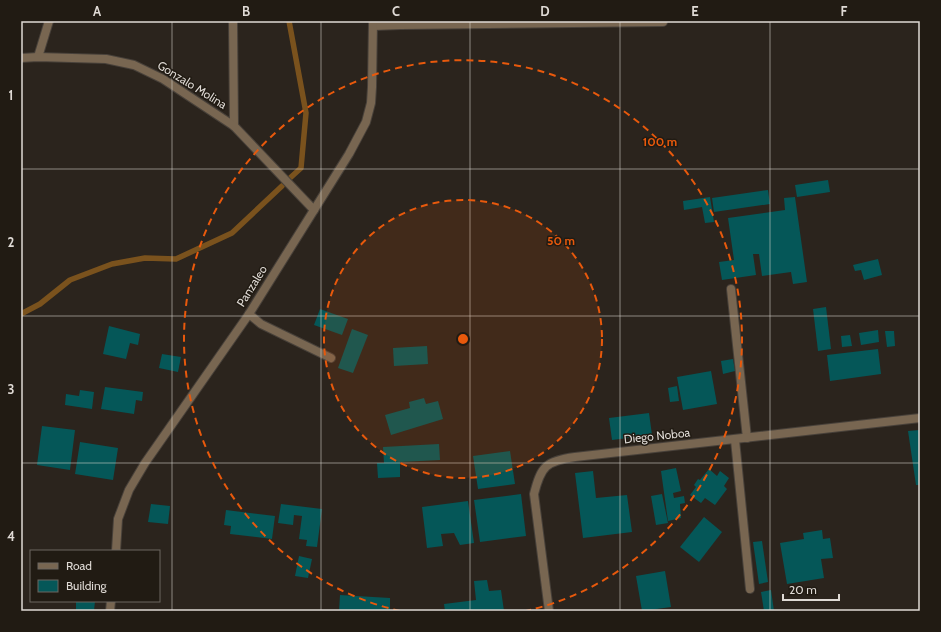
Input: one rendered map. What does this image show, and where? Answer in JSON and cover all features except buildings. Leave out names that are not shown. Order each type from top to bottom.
[{"type":"street","points":[[38,57],[49,21]]},
{"type":"street","points":[[233,21],[234,126]]},
{"type":"street","points":[[373,24],[663,22]]},
{"type":"street","name":"Panzaleo","points":[[116,550],[118,519],[129,490],[145,463],[249,314],[349,154],[366,122],[371,104],[373,24]]},
{"type":"street","name":"Gonzalo Molina","points":[[21,58],[106,59],[134,65],[164,79],[234,126],[314,210]]},
{"type":"street","points":[[732,289],[747,438]]},
{"type":"street","points":[[249,314],[261,324],[331,358]]},
{"type":"street","name":"Diego Noboa","points":[[549,611],[534,494],[538,477],[548,464],[559,459],[574,457],[920,418]]},
{"type":"street","points":[[735,440],[750,589]]},
{"type":"waterway","points":[[289,21],[306,113],[301,168],[290,178]]},
{"type":"waterway","points":[[21,314],[40,304],[70,280],[112,264],[145,258],[176,259],[232,233],[282,186]]}]
